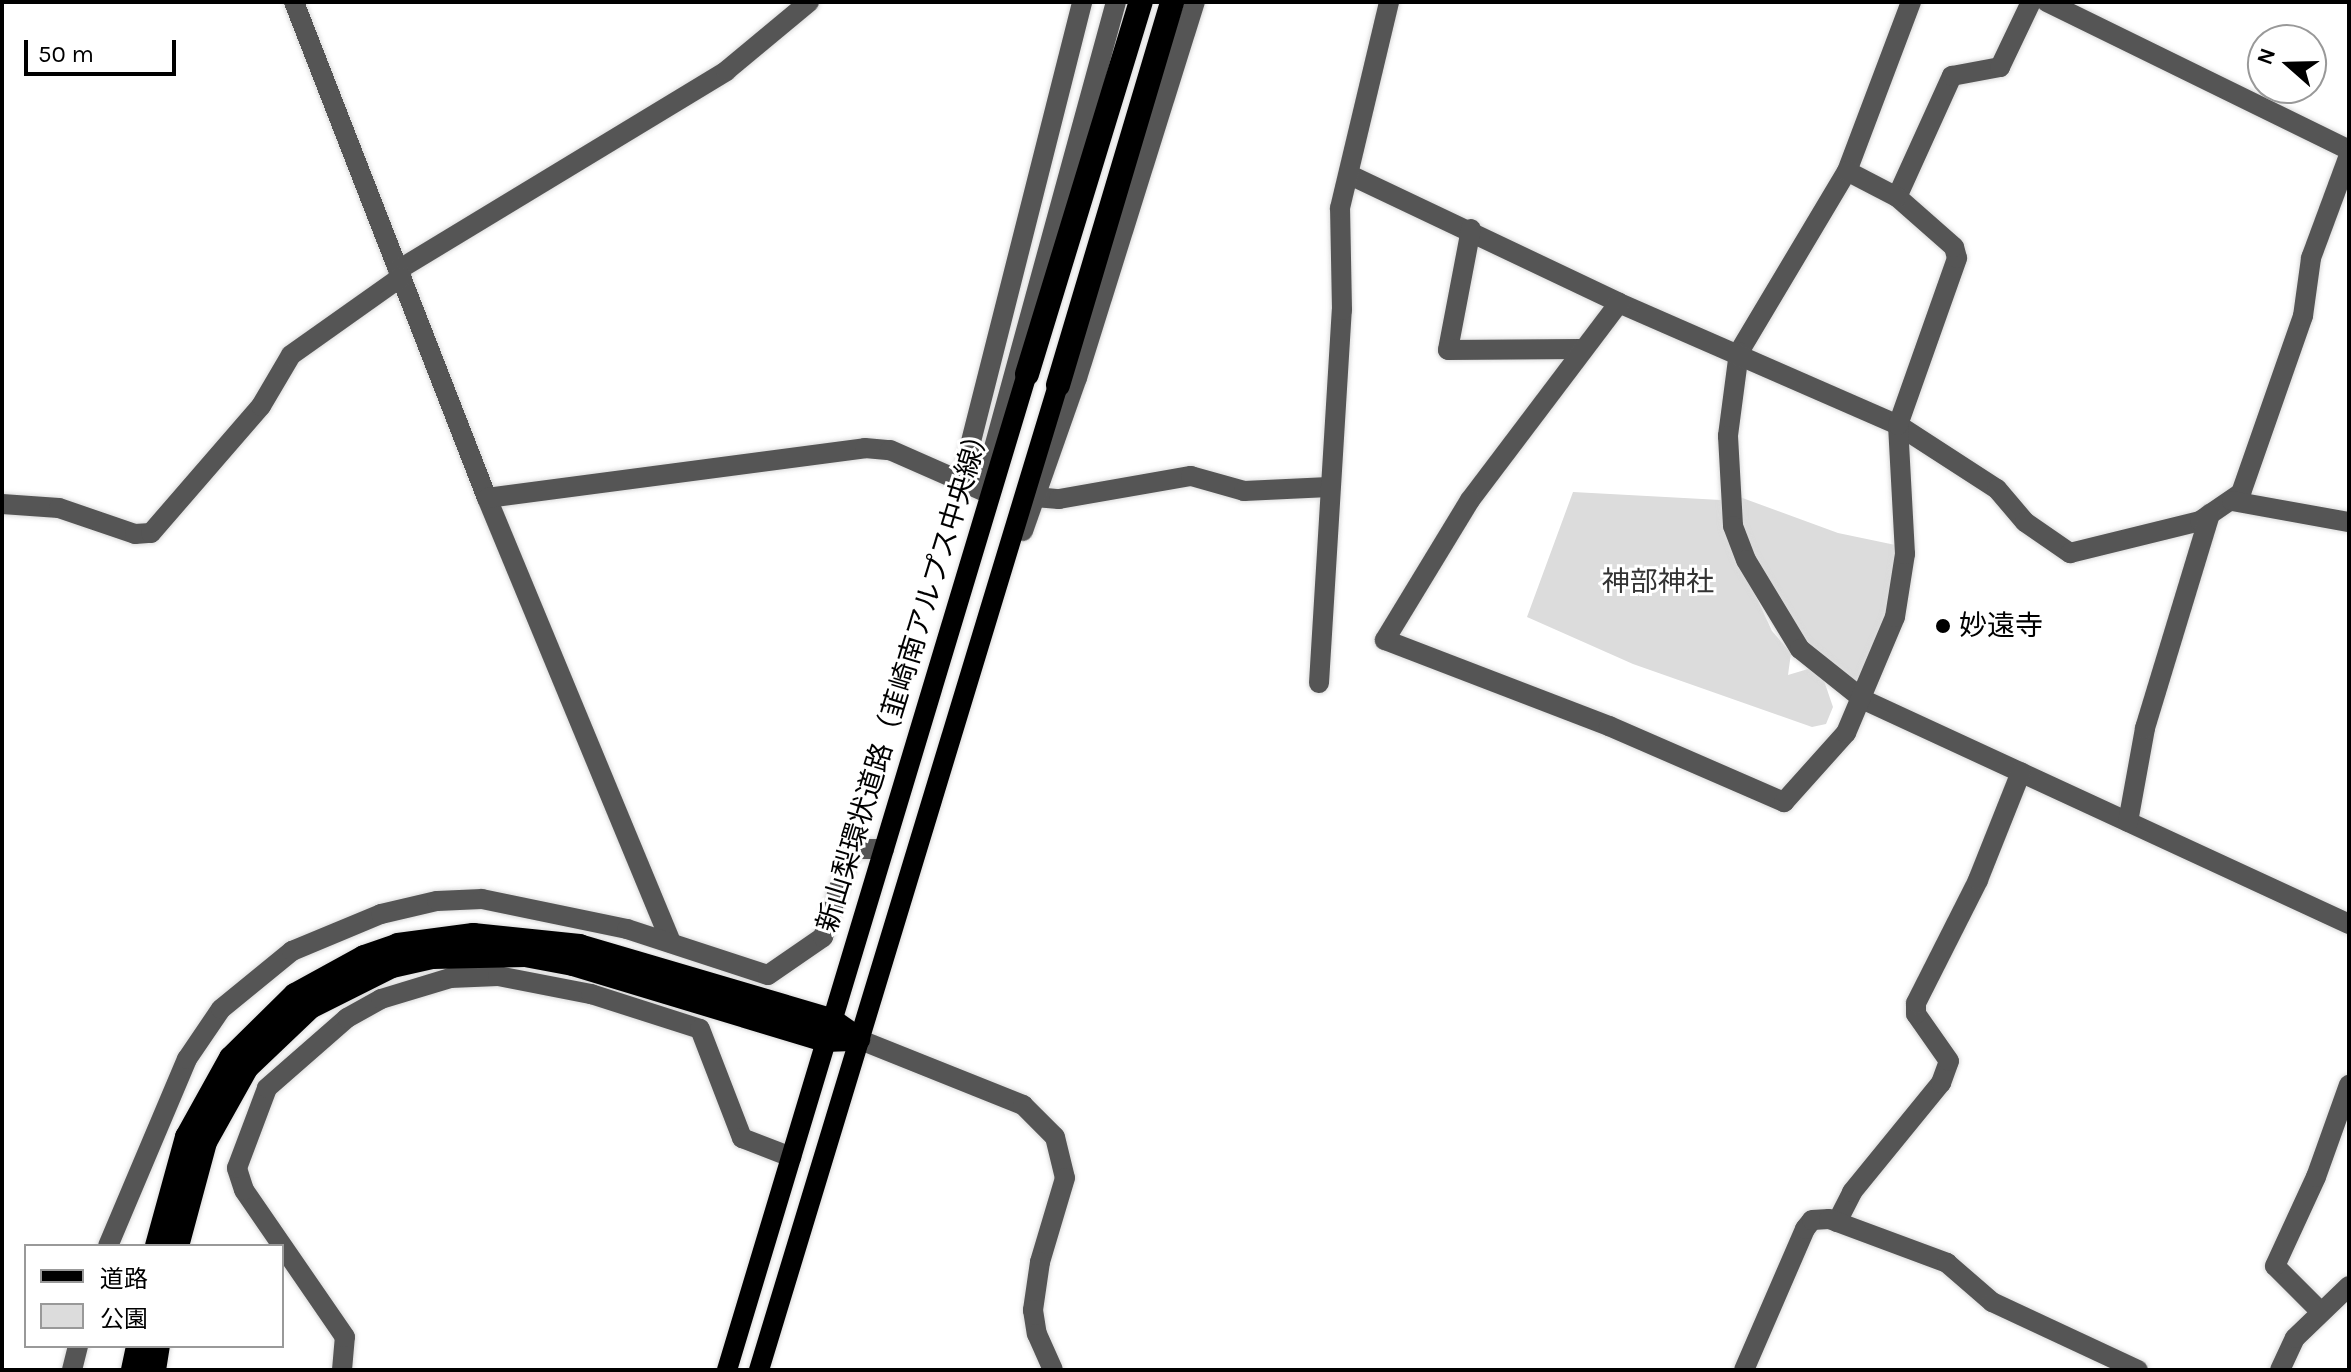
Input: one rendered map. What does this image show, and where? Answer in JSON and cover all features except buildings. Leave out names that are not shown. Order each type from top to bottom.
[{"type":"highway","name":"新山梨環状道路（韮崎南アルプス中央線）","points":[[1027,374],[1141,2]]},
{"type":"highway","points":[[1058,385],[1172,2]]},
{"type":"highway","points":[[158,1244],[187,1137],[231,1058],[295,995],[364,957],[435,938],[521,937],[579,946],[858,1039]]},
{"type":"highway","points":[[178,1244],[205,1142],[247,1067],[310,1007],[392,966],[476,953],[573,964],[828,1030]]},
{"type":"highway","points":[[133,1370],[138,1348]]},
{"type":"highway","points":[[154,1370],[158,1348]]},
{"type":"main road","name":"新山梨環状道路（韮崎南アルプス中央線）","points":[[727,1370],[1027,374]]},
{"type":"main road","points":[[759,1370],[1058,385]]},
{"type":"street","points":[[294,2],[487,498],[671,942]]},
{"type":"street","points":[[2,504],[59,508],[135,534],[151,533],[261,406],[291,355],[400,273],[726,71],[809,2]]},
{"type":"street","points":[[961,481],[1082,2]]},
{"type":"street","points":[[932,690],[1116,2]]},
{"type":"street","points":[[940,770],[1035,497],[1195,2]]},
{"type":"street","points":[[1319,683],[1342,310],[1340,208],[1389,2]]},
{"type":"street","points":[[1911,2],[1847,171],[1739,352],[1728,436],[1733,526],[1776,616],[1800,649],[1864,700],[2349,924]]},
{"type":"street","points":[[1897,197],[1952,76],[2000,67],[2031,2]]},
{"type":"street","points":[[1350,175],[1471,229],[1619,303],[1739,352],[1898,425],[1997,489],[2025,522],[2070,553],[2210,514],[2241,493],[2303,316],[2311,258],[2349,152],[2047,2]]},
{"type":"street","points":[[1619,303],[1581,349],[1470,500],[1385,640],[1609,726],[1784,802],[1846,733],[1864,700],[1895,617],[1905,554],[1898,425],[1957,258],[1954,247],[1897,197],[1847,171]]},
{"type":"street","points":[[1471,229],[1448,350],[1581,349]]},
{"type":"street","points":[[487,498],[865,448],[890,450],[983,491]]},
{"type":"street","points":[[1035,497],[1059,499],[1191,476],[1244,491],[1329,487]]},
{"type":"street","points":[[2232,501],[2349,522]]},
{"type":"street","points":[[2128,822],[2145,728],[2210,514]]},
{"type":"street","points":[[1837,1222],[1852,1192],[1941,1083],[1949,1061],[1916,1014],[1916,1003],[1978,880],[2021,772]]},
{"type":"street","points":[[109,1244],[187,1059],[221,1009],[292,951],[381,914],[437,901],[482,899],[671,942],[768,975],[823,937],[852,849],[884,849]]},
{"type":"street","points":[[281,1244],[244,1190],[237,1168],[267,1088],[347,1018],[381,999],[450,978],[498,976],[591,994],[700,1029],[742,1138],[791,1157]]},
{"type":"street","points":[[858,1039],[1023,1105],[1055,1137],[1065,1178],[1040,1262],[1033,1310],[1037,1334],[1053,1370]]},
{"type":"street","points":[[2280,1370],[2295,1338],[2338,1300],[2275,1266],[2316,1177],[2349,1085]]},
{"type":"street","points":[[1744,1370],[1805,1229],[1812,1220],[1837,1222],[1947,1263],[1992,1302],[2138,1370]]},
{"type":"street","points":[[284,1248],[345,1337],[342,1370]]},
{"type":"street","points":[[72,1370],[78,1348]]},
{"type":"green space","name":"神部神社","points":[[1573,492],[1721,500],[1742,566],[1772,631],[1791,653],[1788,675],[1818,666],[1746,560],[1737,496],[1838,533],[1905,547],[1864,700],[1820,669],[1833,707],[1826,724],[1812,727],[1633,664],[1527,617]]},
{"type":"place","name":"妙遠寺","points":[[1943,626]]}]
